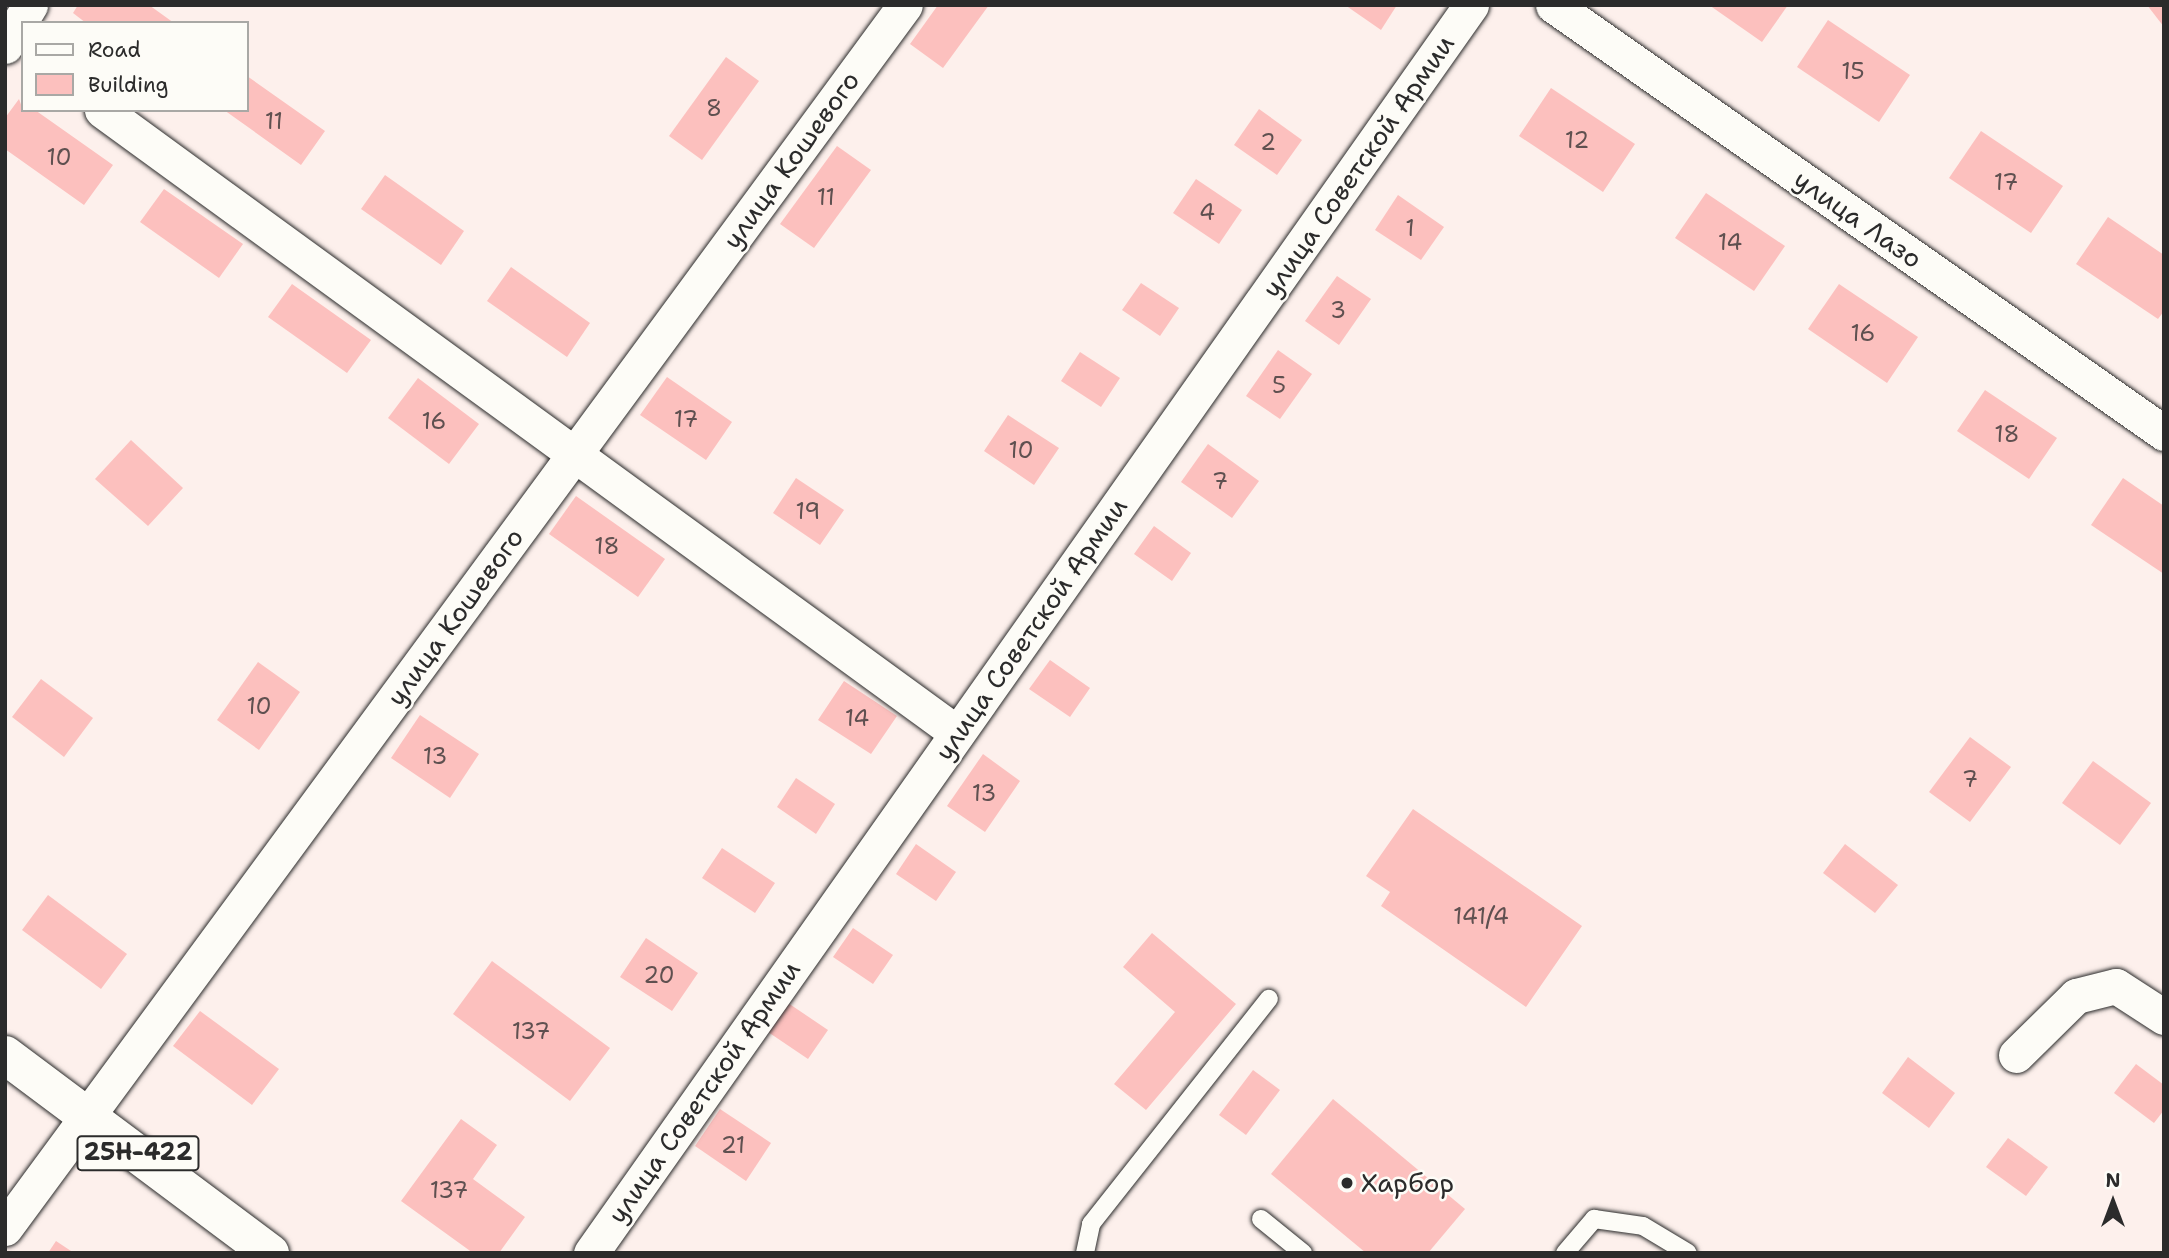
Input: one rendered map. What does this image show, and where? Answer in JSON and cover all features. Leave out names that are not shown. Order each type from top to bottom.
[{"type":"main road","name":"25Н-422","points":[[5,1055],[270,1253]]},
{"type":"street","points":[[22,21],[30,5]]},
{"type":"street","name":"улица Кошевого","points":[[5,1228],[905,5]]},
{"type":"street","name":"улица Советской Армии","points":[[590,1253],[1471,5]]},
{"type":"street","name":"улица Лазо","points":[[1553,5],[2164,433]]},
{"type":"street","points":[[10,45],[21,23]]},
{"type":"street","points":[[105,112],[576,452],[957,733]]},
{"type":"street","points":[[2017,1055],[2076,996],[2116,986],[2164,1017]]},
{"type":"lane","points":[[1085,1253],[1091,1224],[1269,999]]},
{"type":"lane","points":[[1261,1219],[1303,1253]]},
{"type":"lane","points":[[1565,1253],[1594,1219],[1643,1226],[1688,1253]]},
{"type":"building","points":[[78,5],[149,5],[171,21],[83,21],[73,13]]},
{"type":"building","points":[[938,5],[989,5],[943,68],[910,44]]},
{"type":"building","points":[[1345,5],[1397,5],[1381,30]]},
{"type":"building","points":[[1709,5],[1788,5],[1762,42]]},
{"type":"building","points":[[2147,5],[2164,5],[2164,27]]},
{"type":"building","points":[[1828,20],[1910,75],[1879,122],[1797,67]]},
{"type":"building","points":[[726,57],[759,81],[702,160],[669,136]]},
{"type":"building","points":[[248,77],[325,131],[301,165],[227,112],[248,112]]},
{"type":"building","points":[[1551,88],[1635,144],[1603,192],[1519,136]]},
{"type":"building","points":[[19,99],[21,112],[38,112],[113,165],[84,205],[5,149],[5,118]]},
{"type":"building","points":[[1259,109],[1302,140],[1277,175],[1234,145]]},
{"type":"building","points":[[1981,131],[2063,186],[2031,233],[1949,178]]},
{"type":"building","points":[[837,146],[871,170],[814,248],[780,224]]},
{"type":"building","points":[[385,175],[464,231],[441,265],[361,209]]},
{"type":"building","points":[[1196,179],[1242,210],[1219,244],[1173,213]]},
{"type":"building","points":[[164,189],[243,244],[219,278],[140,222]]},
{"type":"building","points":[[1706,193],[1785,246],[1754,291],[1675,238]]},
{"type":"building","points":[[1398,195],[1444,227],[1421,260],[1375,230]]},
{"type":"building","points":[[2108,217],[2164,255],[2164,311],[2158,319],[2076,264]]},
{"type":"building","points":[[511,267],[590,323],[567,357],[487,301]]},
{"type":"building","points":[[1337,276],[1371,299],[1339,345],[1305,321]]},
{"type":"building","points":[[1141,283],[1179,308],[1160,336],[1122,310]]},
{"type":"building","points":[[292,284],[371,340],[347,373],[268,317]]},
{"type":"building","points":[[1839,284],[1918,337],[1887,383],[1808,329]]},
{"type":"building","points":[[1278,350],[1312,374],[1280,419],[1246,396]]},
{"type":"building","points":[[1080,352],[1120,378],[1101,407],[1061,381]]},
{"type":"building","points":[[667,377],[732,422],[706,460],[640,415]]},
{"type":"building","points":[[418,378],[479,424],[449,464],[388,418]]},
{"type":"building","points":[[1985,390],[2057,438],[2029,479],[1957,431]]},
{"type":"building","points":[[1008,415],[1059,448],[1034,485],[984,451]]},
{"type":"building","points":[[131,440],[183,488],[148,526],[95,479]]},
{"type":"building","points":[[1208,444],[1259,481],[1232,518],[1181,482]]},
{"type":"building","points":[[796,478],[844,510],[820,545],[773,513]]},
{"type":"building","points":[[2123,478],[2164,506],[2164,574],[2091,525]]},
{"type":"building","points":[[576,496],[665,559],[638,597],[549,534]]},
{"type":"building","points":[[1154,526],[1191,553],[1172,581],[1134,554]]},
{"type":"building","points":[[1050,660],[1090,688],[1070,717],[1029,689]]},
{"type":"building","points":[[258,662],[300,692],[259,750],[217,720]]},
{"type":"building","points":[[41,679],[93,718],[64,757],[12,717]]},
{"type":"building","points":[[844,681],[897,716],[871,754],[818,720]]},
{"type":"building","points":[[420,715],[479,754],[450,798],[391,758]]},
{"type":"building","points":[[1970,737],[2011,767],[1970,822],[1929,792]]},
{"type":"building","points":[[983,754],[1020,781],[985,832],[947,806]]},
{"type":"building","points":[[2093,761],[2151,803],[2120,845],[2062,803]]},
{"type":"building","points":[[796,778],[835,804],[816,834],[777,807]]},
{"type":"building","points":[[1413,809],[1582,926],[1526,1007],[1381,906],[1390,892],[1366,876]]},
{"type":"building","points":[[916,844],[956,872],[936,901],[896,874]]},
{"type":"building","points":[[1845,844],[1898,885],[1875,913],[1823,873]]},
{"type":"building","points":[[722,848],[775,883],[755,913],[702,878]]},
{"type":"building","points":[[48,895],[127,954],[101,989],[22,930]]},
{"type":"building","points":[[853,928],[893,955],[873,984],[833,957]]},
{"type":"building","points":[[1152,933],[1236,1004],[1146,1110],[1114,1084],[1175,1012],[1123,967]]},
{"type":"building","points":[[646,938],[698,973],[672,1011],[620,977]]},
{"type":"building","points":[[492,961],[610,1048],[570,1101],[453,1014]]},
{"type":"building","points":[[788,1003],[828,1030],[808,1059],[768,1032]]},
{"type":"building","points":[[200,1011],[279,1069],[252,1105],[173,1046]]},
{"type":"building","points":[[1908,1057],[1955,1093],[1929,1128],[1882,1093]]},
{"type":"building","points":[[2136,1064],[2164,1085],[2164,1110],[2154,1123],[2114,1093]]},
{"type":"building","points":[[1253,1070],[1280,1090],[1246,1135],[1219,1115]]},
{"type":"building","points":[[1333,1099],[1465,1209],[1428,1253],[1366,1253],[1271,1174]]},
{"type":"building","points":[[720,1109],[771,1143],[746,1181],[695,1146]]},
{"type":"building","points":[[461,1119],[497,1145],[473,1179],[525,1217],[499,1253],[473,1253],[401,1201]]},
{"type":"building","points":[[2008,1138],[2048,1167],[2026,1196],[1986,1167]]},
{"type":"building","points":[[56,1241],[74,1253],[48,1253]]},
{"type":"place","name":"Харбор","points":[[1347,1183]]}]
